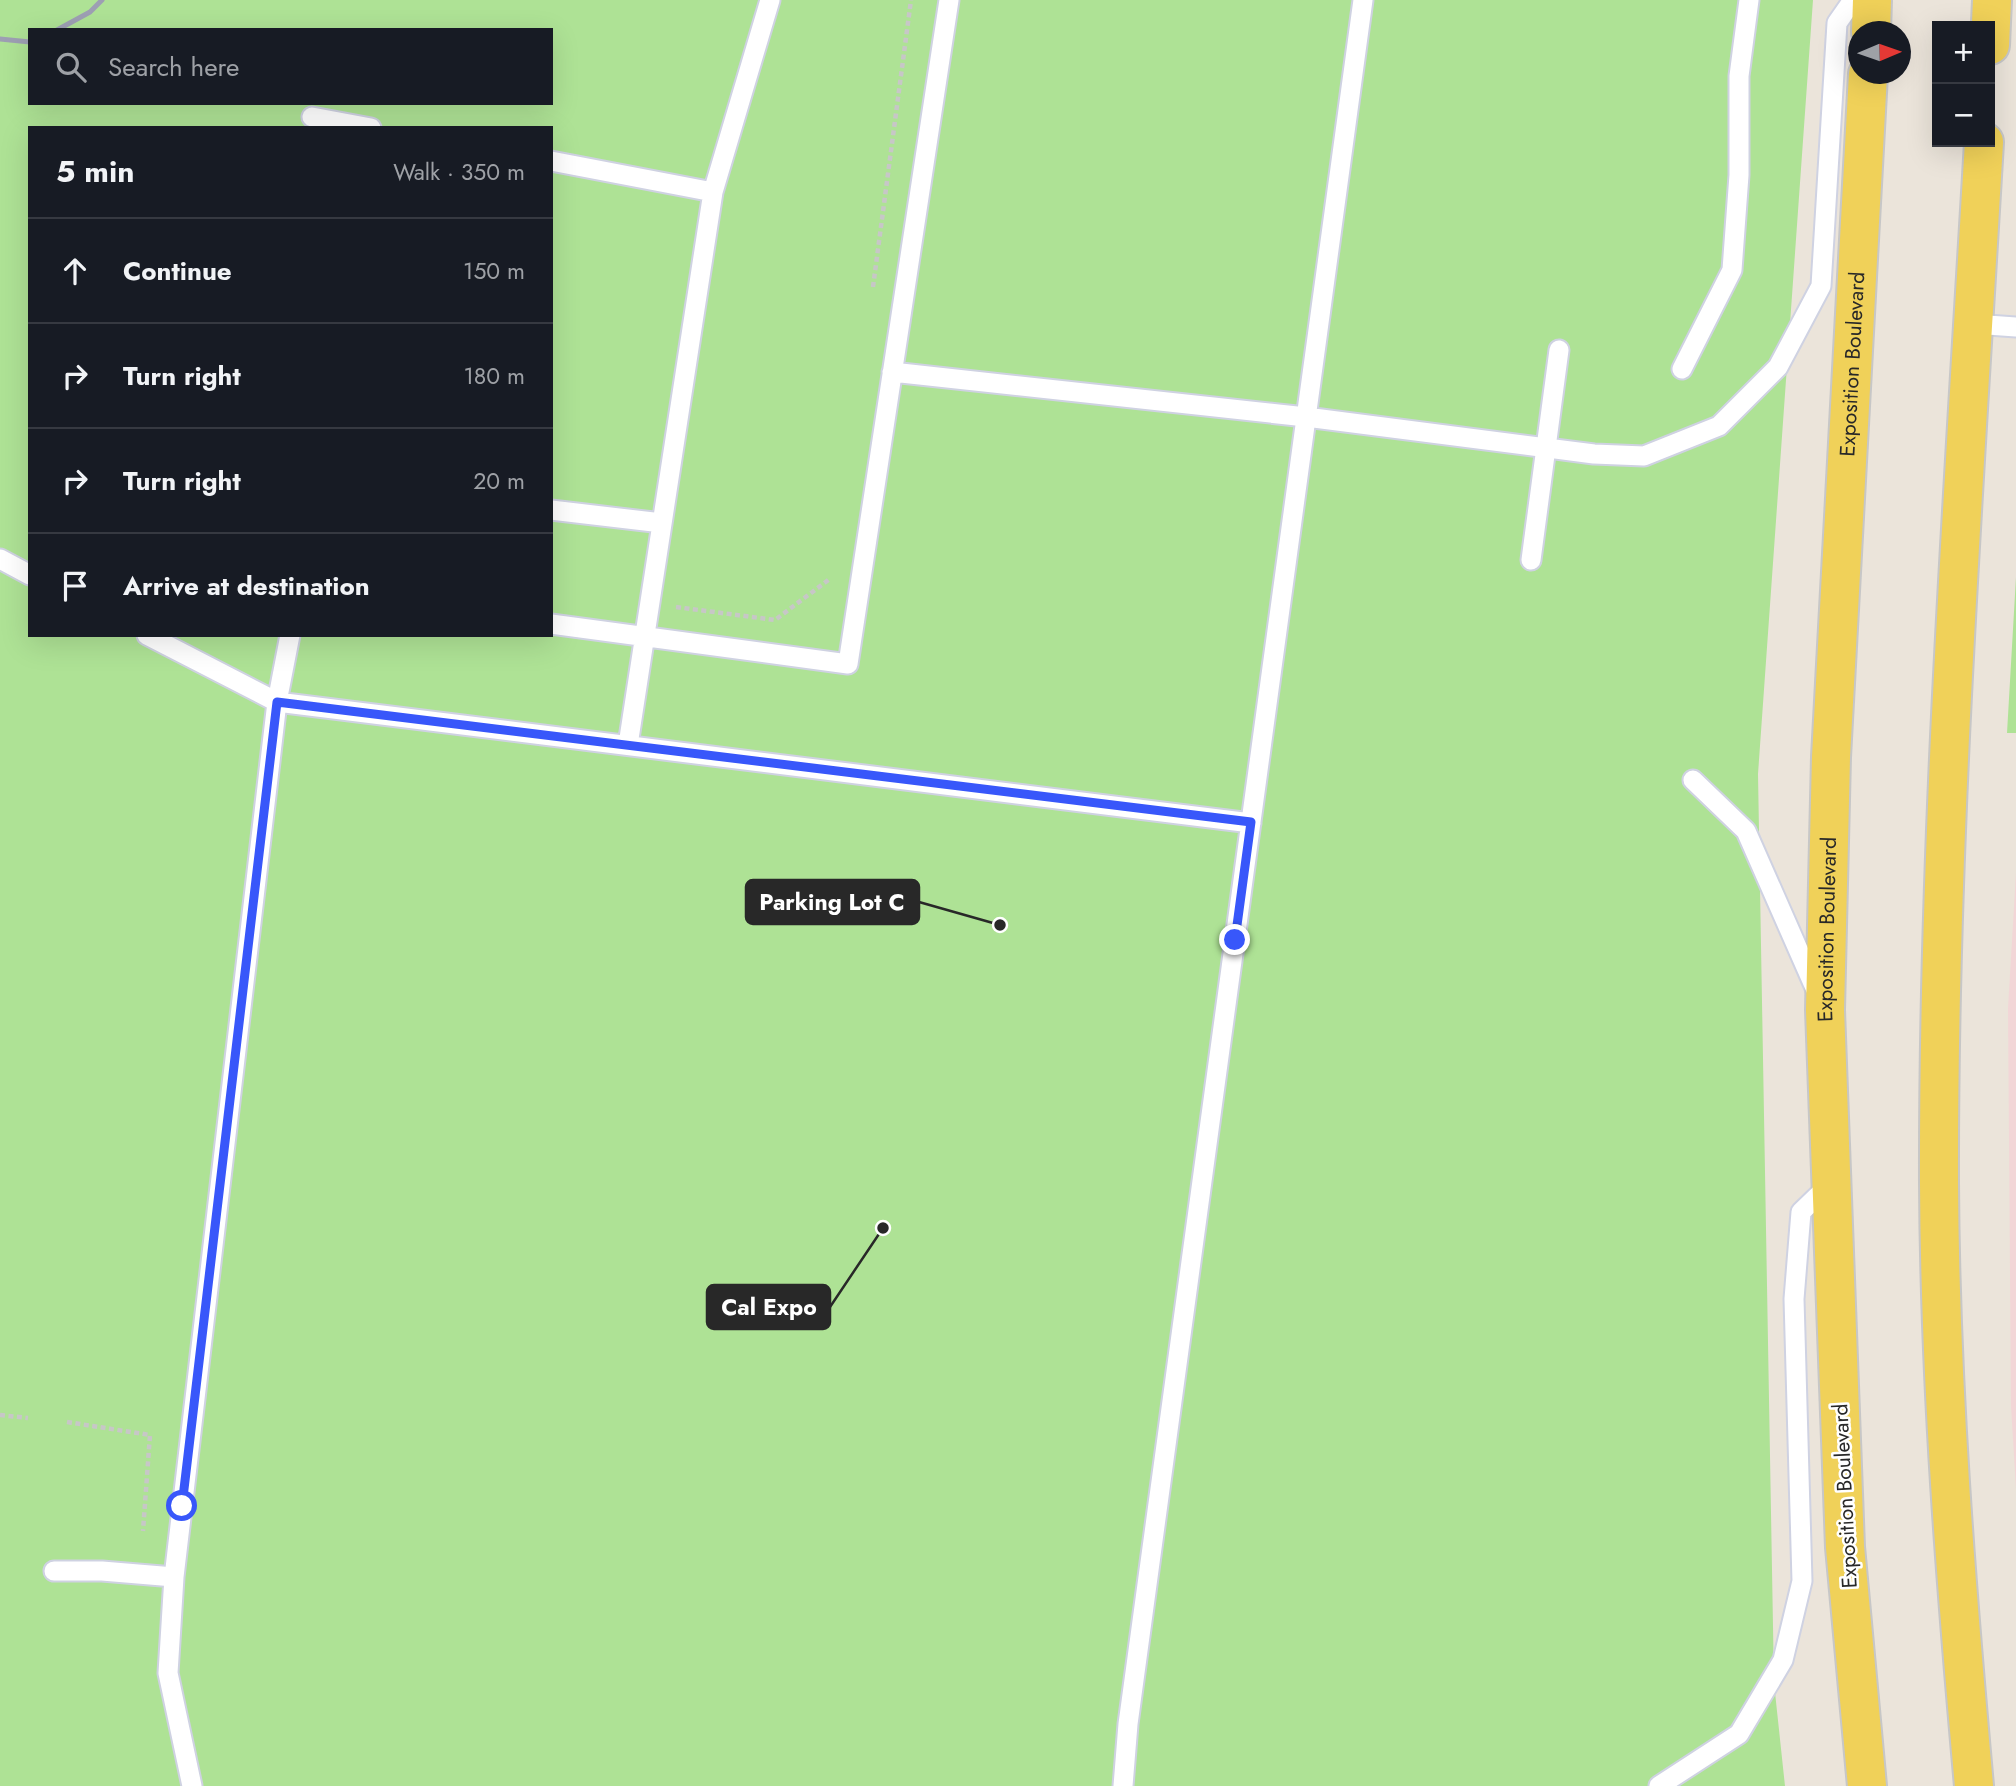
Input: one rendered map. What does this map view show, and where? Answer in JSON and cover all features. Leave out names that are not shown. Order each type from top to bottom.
[{"type":"main road","points":[[1871,21],[1872,0]]},
{"type":"main road","points":[[1991,21],[1992,0]]},
{"type":"main road","name":"Exposition Boulevard","points":[[1867,84],[1831,757],[1825,1010],[1845,1547],[1867,1786]]},
{"type":"main road","points":[[1975,1786],[1960,1631],[1948,1423],[1939,1187],[1945,863],[1984,147]]},
{"type":"lane","points":[[628,745],[713,192],[770,0]]},
{"type":"lane","points":[[553,624],[848,664],[949,0]]},
{"type":"lane","points":[[1123,1786],[1128,1724],[1363,0]]},
{"type":"lane","points":[[1682,369],[1732,270],[1740,175],[1739,76],[1749,0]]},
{"type":"lane","points":[[892,372],[1307,417],[1594,454],[1644,456],[1719,426],[1778,367],[1821,286],[1837,23],[1853,0]]},
{"type":"lane","points":[[312,117],[360,126]]},
{"type":"lane","points":[[553,162],[713,192]]},
{"type":"lane","points":[[1974,324],[2016,327]]},
{"type":"lane","points":[[1531,560],[1559,350]]},
{"type":"lane","points":[[553,510],[662,523]]},
{"type":"lane","points":[[0,559],[28,574]]},
{"type":"lane","points":[[151,637],[277,702],[1251,822]]},
{"type":"lane","points":[[192,1786],[168,1673],[174,1577],[277,702],[290,637]]},
{"type":"lane","points":[[1693,780],[1746,831],[1825,1010]]},
{"type":"lane","points":[[1659,1786],[1739,1734],[1783,1660],[1802,1581],[1794,1298],[1801,1212],[1830,1184]]},
{"type":"lane","points":[[54,1571],[102,1571],[174,1577]]},
{"type":"path","points":[[872,301],[911,0]]},
{"type":"path","points":[[650,603],[775,620],[836,575]]},
{"type":"path","points":[[0,1415],[28,1418]]},
{"type":"path","points":[[67,1422],[150,1435],[143,1531]]},
{"type":"shaded area","points":[[2016,873],[2016,1489],[2011,1406],[2008,1008]]},
{"type":"green space","points":[[0,0],[1813,0],[1758,774],[1774,1683],[1785,1786],[0,1786]]},
{"type":"green space","points":[[2016,577],[2016,733],[2007,733]]},
{"type":"railway","points":[[61,28],[90,12],[102,0]]},
{"type":"railway","points":[[0,39],[28,42]]},
{"type":"place","name":"Parking Lot C","points":[[1000,925]]},
{"type":"place","name":"Cal Expo","points":[[883,1228]]},
{"type":"route","points":[[182,1506],[277,702],[1251,822],[1235,940]]}]
